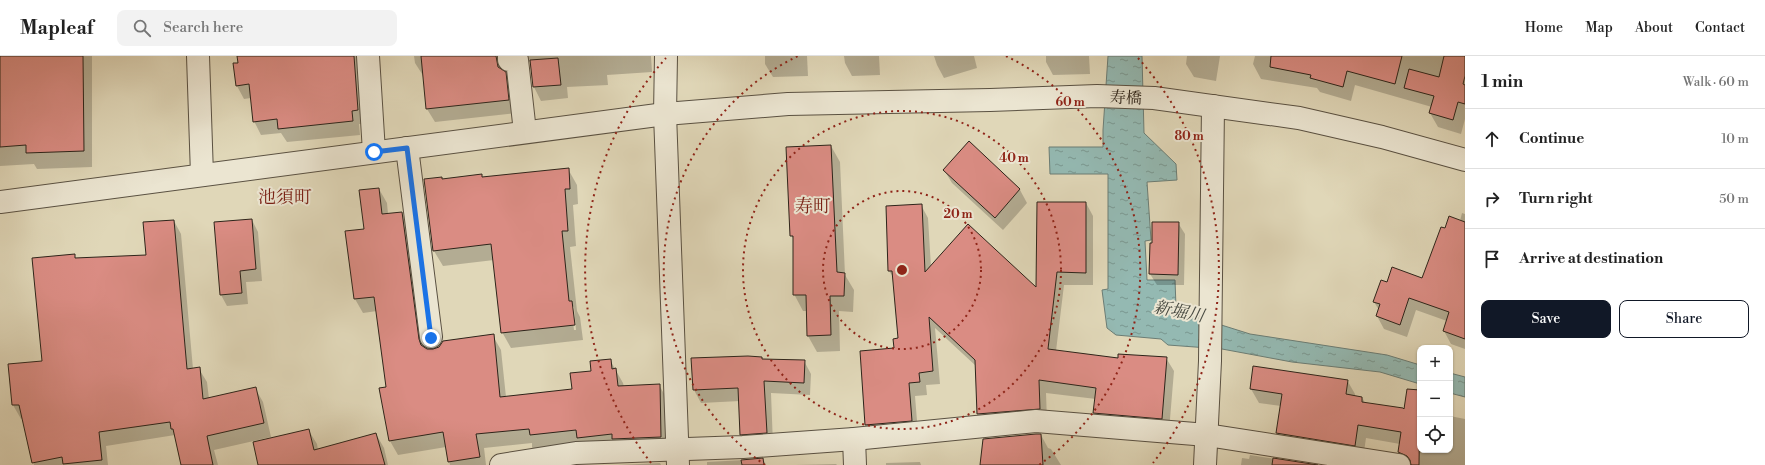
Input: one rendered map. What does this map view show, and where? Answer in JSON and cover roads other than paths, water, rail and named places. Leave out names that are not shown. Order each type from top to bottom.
[{"type":"street","points":[[198,56],[202,175]]},
{"type":"street","points":[[368,56],[374,152]]},
{"type":"street","points":[[509,56],[509,60],[517,60],[525,132]]},
{"type":"street","points":[[666,56],[665,114],[678,457]]},
{"type":"street","name":"寿橋","points":[[0,202],[665,114],[788,104],[990,100],[1097,96],[1154,98],[1299,118],[1382,136],[1465,160]]},
{"type":"street","points":[[1205,465],[1210,361],[1213,106]]},
{"type":"street","points":[[407,148],[431,338]]},
{"type":"street","points":[[501,465],[576,453],[678,457],[743,448],[854,439],[1036,421],[1207,435],[1326,459],[1399,465]]},
{"type":"street","points":[[854,439],[855,465]]},
{"type":"water","name":"新堀川","points":[[1108,56],[1142,56],[1144,133],[1176,164],[1177,180],[1147,182],[1151,240],[1145,241],[1147,280],[1175,280],[1176,307],[1180,312],[1250,334],[1387,355],[1417,364],[1417,383],[1380,372],[1292,362],[1222,349],[1168,345],[1161,339],[1116,335],[1107,328],[1102,290],[1108,289],[1108,174],[1050,174],[1049,147],[1103,147]]},
{"type":"water","points":[[1453,374],[1465,377],[1465,397],[1453,394]]},
{"type":"district","name":"池須町","points":[[285,197]]},
{"type":"district","name":"寿町","points":[[813,206]]}]
